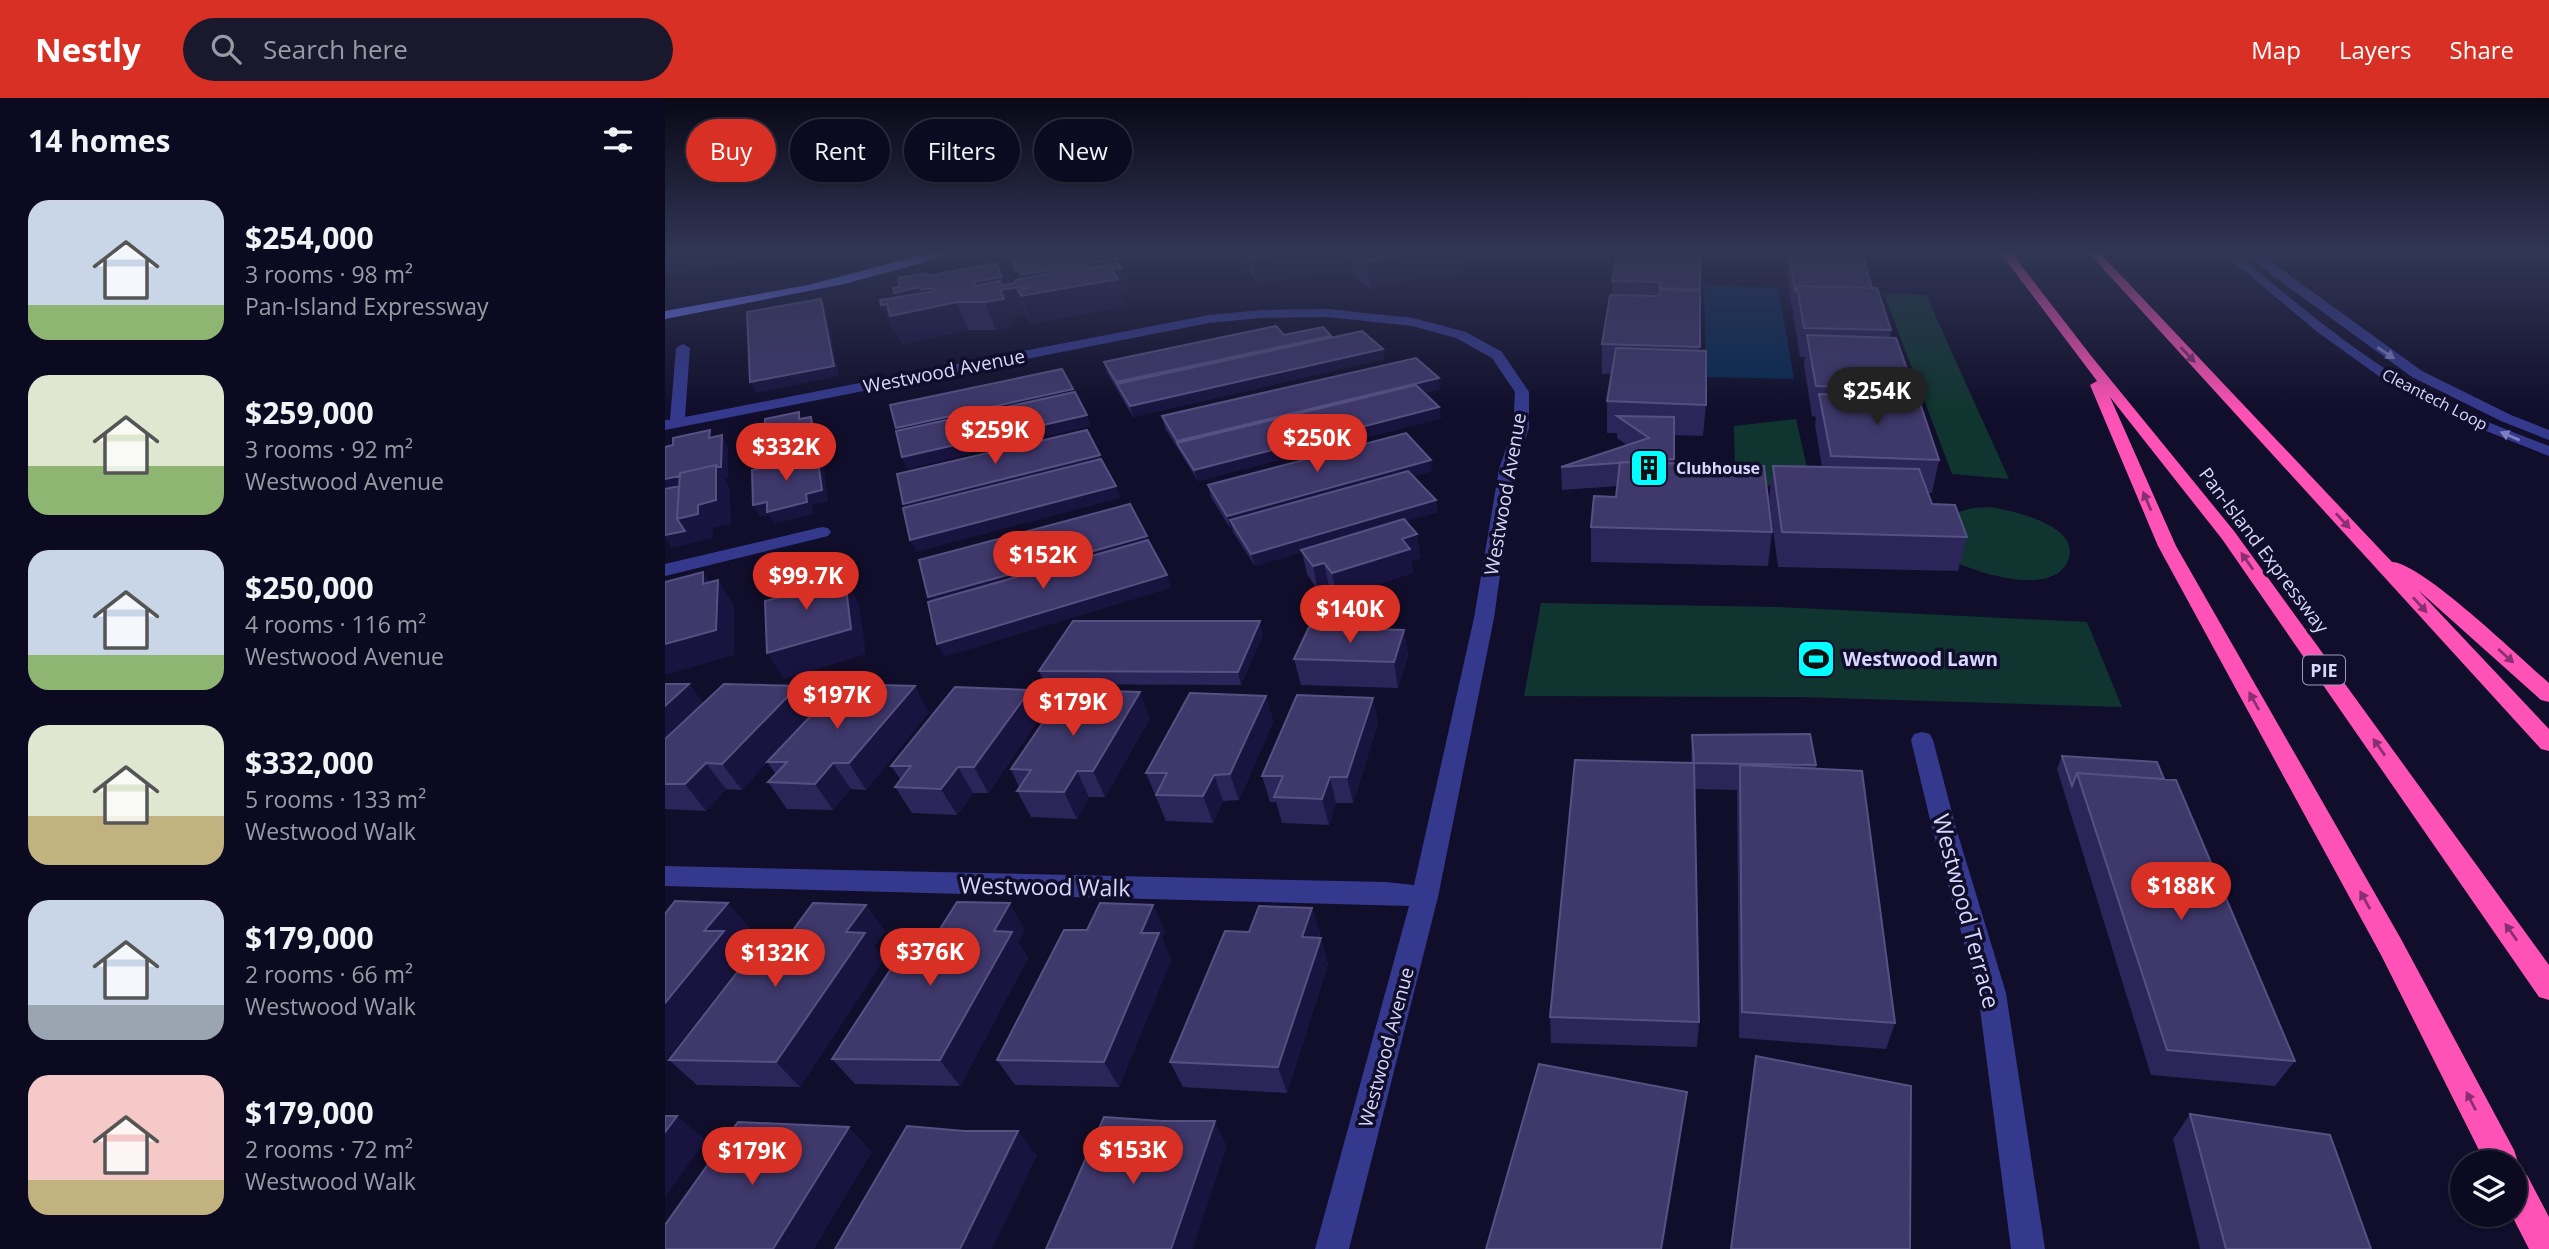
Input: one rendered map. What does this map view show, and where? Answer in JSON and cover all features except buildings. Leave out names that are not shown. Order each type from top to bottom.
[{"type":"highway","name":"Pan-Island Expressway","points":[[2045,305],[2228,535],[2549,988]]},
{"type":"highway","points":[[2142,305],[2549,743]]},
{"type":"highway","points":[[2087,360],[2167,546],[2391,947],[2496,1150]]},
{"type":"highway","points":[[2375,555],[2420,582],[2549,695]]},
{"type":"highway","points":[[2527,1210],[2547,1249]]},
{"type":"street","points":[[665,315],[730,305]]},
{"type":"street","name":"Cleantech Loop","points":[[2290,305],[2379,372],[2471,419],[2549,452]]},
{"type":"street","name":"Cleantech Loop","points":[[2322,305],[2417,374],[2506,418],[2549,435]]},
{"type":"street","name":"Westwood Avenue","points":[[683,348],[671,424],[1209,319],[1261,314],[1327,313],[1413,322],[1461,335],[1497,355],[1522,392],[1521,428],[1507,469],[1484,618],[1425,897],[1332,1249]]},
{"type":"street","points":[[665,570],[822,532]]},
{"type":"street","name":"Westwood Terrace","points":[[1922,740],[1944,828],[1992,993],[2028,1249]]},
{"type":"street","name":"Westwood Walk","points":[[665,876],[1385,892],[1425,897]]},
{"type":"green space","points":[[1888,305],[1930,305],[2009,479],[1952,474]]},
{"type":"green space","points":[[1796,419],[1808,472],[1760,489],[1735,472],[1734,426]]},
{"type":"green space","points":[[1990,507],[2041,521],[2064,537],[2069,546],[2069,558],[2061,571],[2048,578],[2012,579],[1974,569],[1946,557],[1944,516],[1973,508]]},
{"type":"green space","name":"Westwood Lawn","points":[[1541,603],[1779,607],[2087,622],[2122,707],[1800,697],[1524,696]]},
{"type":"water","points":[[1704,305],[1781,305],[1794,379],[1706,377]]},
{"type":"place","name":"Clubhouse","points":[[1649,468]]},
{"type":"place","name":"Westwood Lawn","points":[[1816,659]]}]
